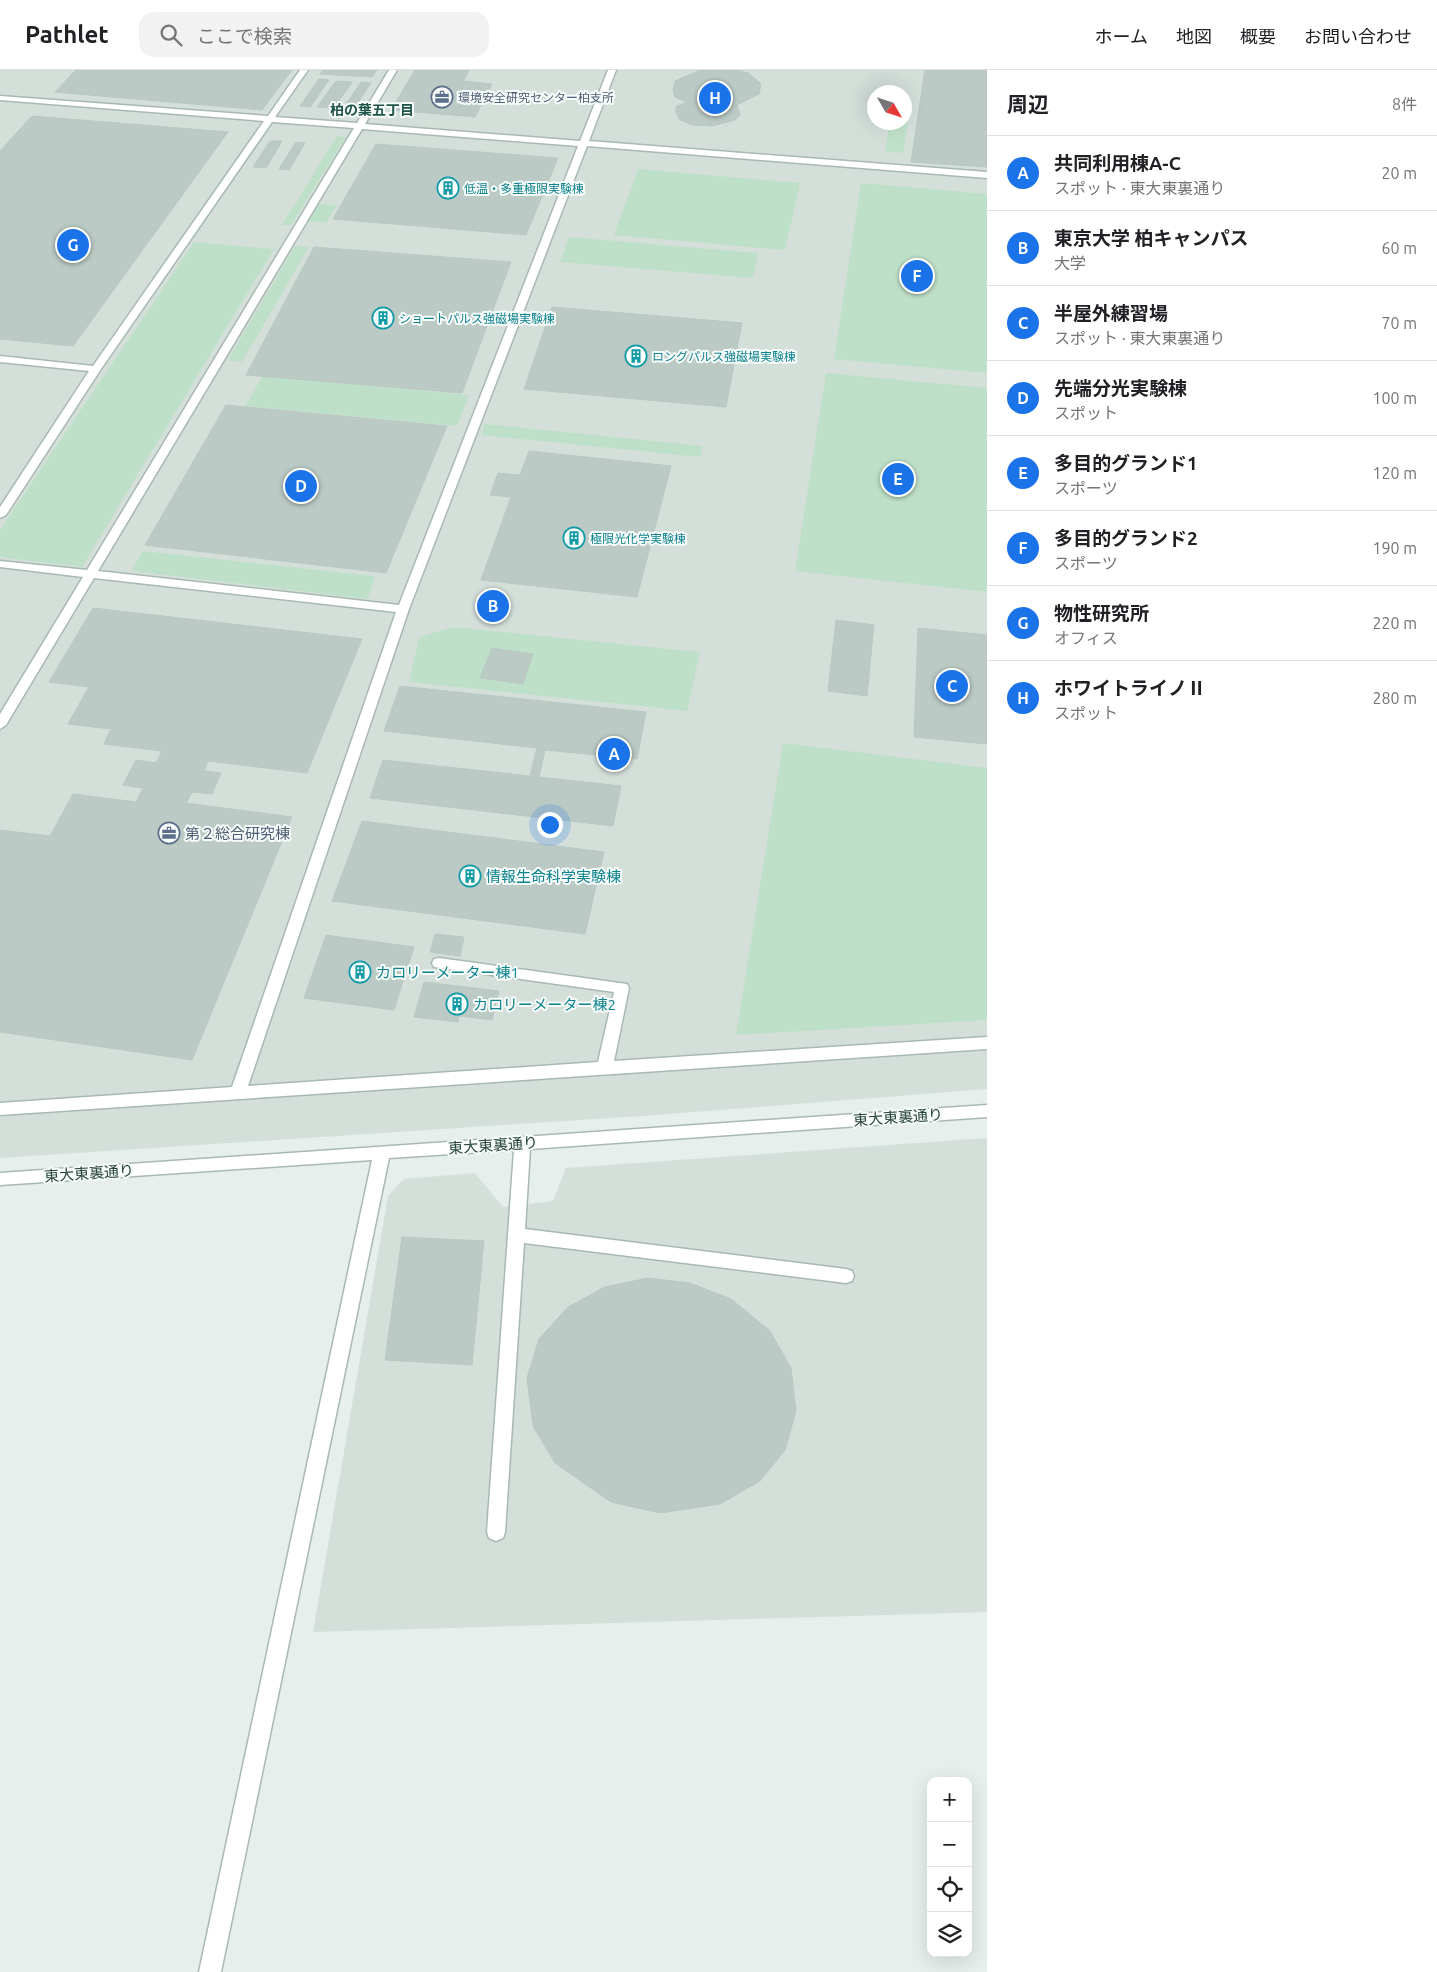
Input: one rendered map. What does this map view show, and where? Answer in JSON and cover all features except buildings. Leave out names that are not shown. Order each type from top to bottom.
[{"type":"street","points":[[0,515],[96,369],[304,70]]},
{"type":"street","points":[[0,725],[89,573],[393,70]]},
{"type":"street","points":[[238,1094],[403,609],[612,70]]},
{"type":"street","points":[[0,98],[987,175]]},
{"type":"street","points":[[0,359],[96,369]]},
{"type":"street","points":[[0,564],[403,609]]},
{"type":"street","points":[[439,963],[622,988],[605,1066]]},
{"type":"street","points":[[0,1109],[238,1094],[605,1066],[987,1043]]},
{"type":"street","name":"東大東裏通り","points":[[0,1180],[987,1111]]},
{"type":"street","points":[[496,1532],[522,1143]]},
{"type":"street","points":[[210,1972],[382,1152]]},
{"type":"street","points":[[516,1235],[846,1276]]},
{"type":"shaded area","points":[[0,70],[987,70],[987,1089],[657,1115],[0,1158]]},
{"type":"shaded area","points":[[987,1138],[987,1612],[313,1632],[388,1196],[404,1179],[475,1173],[503,1207],[553,1201],[566,1168]]},
{"type":"green space","points":[[889,130],[907,130],[903,153],[885,151]]},
{"type":"green space","points":[[337,136],[346,137],[291,225],[282,225]]},
{"type":"green space","points":[[638,169],[800,183],[785,250],[614,235]]},
{"type":"green space","points":[[861,183],[987,194],[987,373],[834,359]]},
{"type":"green space","points":[[319,204],[337,205],[326,223],[307,221]]},
{"type":"green space","points":[[569,237],[758,253],[753,278],[560,262]]},
{"type":"green space","points":[[194,242],[274,249],[82,567],[0,557],[0,530]]},
{"type":"green space","points":[[295,246],[309,247],[242,362],[228,360]]},
{"type":"green space","points":[[826,373],[987,388],[987,592],[795,571]]},
{"type":"green space","points":[[263,376],[469,395],[457,426],[245,406]]},
{"type":"green space","points":[[485,424],[703,446],[700,457],[481,435]]},
{"type":"green space","points":[[142,551],[375,576],[368,599],[132,571]]},
{"type":"green space","points":[[453,627],[700,652],[687,711],[409,682],[419,637]],"holes":[[[492,648],[533,654],[522,684],[480,678]]]},
{"type":"green space","points":[[783,743],[987,768],[987,1020],[736,1035]]},
{"type":"place","name":"環境安全研究センター柏支所","points":[[442,97]]},
{"type":"place","name":"ホワイトライノⅡ","points":[[715,98]]},
{"type":"place","name":"低温・多重極限実験棟","points":[[448,188]]},
{"type":"place","name":"物性研究所","points":[[73,245]]},
{"type":"place","name":"多目的グランド2","points":[[917,276]]},
{"type":"place","name":"ショートパルス強磁場実験棟","points":[[383,318]]},
{"type":"place","name":"ロングパルス強磁場実験棟","points":[[636,356]]},
{"type":"place","name":"多目的グランド1","points":[[898,479]]},
{"type":"place","name":"先端分光実験棟","points":[[301,486]]},
{"type":"place","name":"極限光化学実験棟","points":[[574,538]]},
{"type":"place","name":"東京大学 柏キャンパス","points":[[493,606]]},
{"type":"place","name":"半屋外練習場","points":[[952,686]]},
{"type":"place","name":"共同利用棟A-C","points":[[614,754]]},
{"type":"place","name":"第２総合研究棟","points":[[169,833]]},
{"type":"place","name":"情報生命科学実験棟","points":[[470,876]]},
{"type":"place","name":"カロリーメーター棟1","points":[[360,972]]},
{"type":"place","name":"カロリーメーター棟2","points":[[457,1004]]},
{"type":"district","name":"柏の葉五丁目","points":[[372,110]]}]
